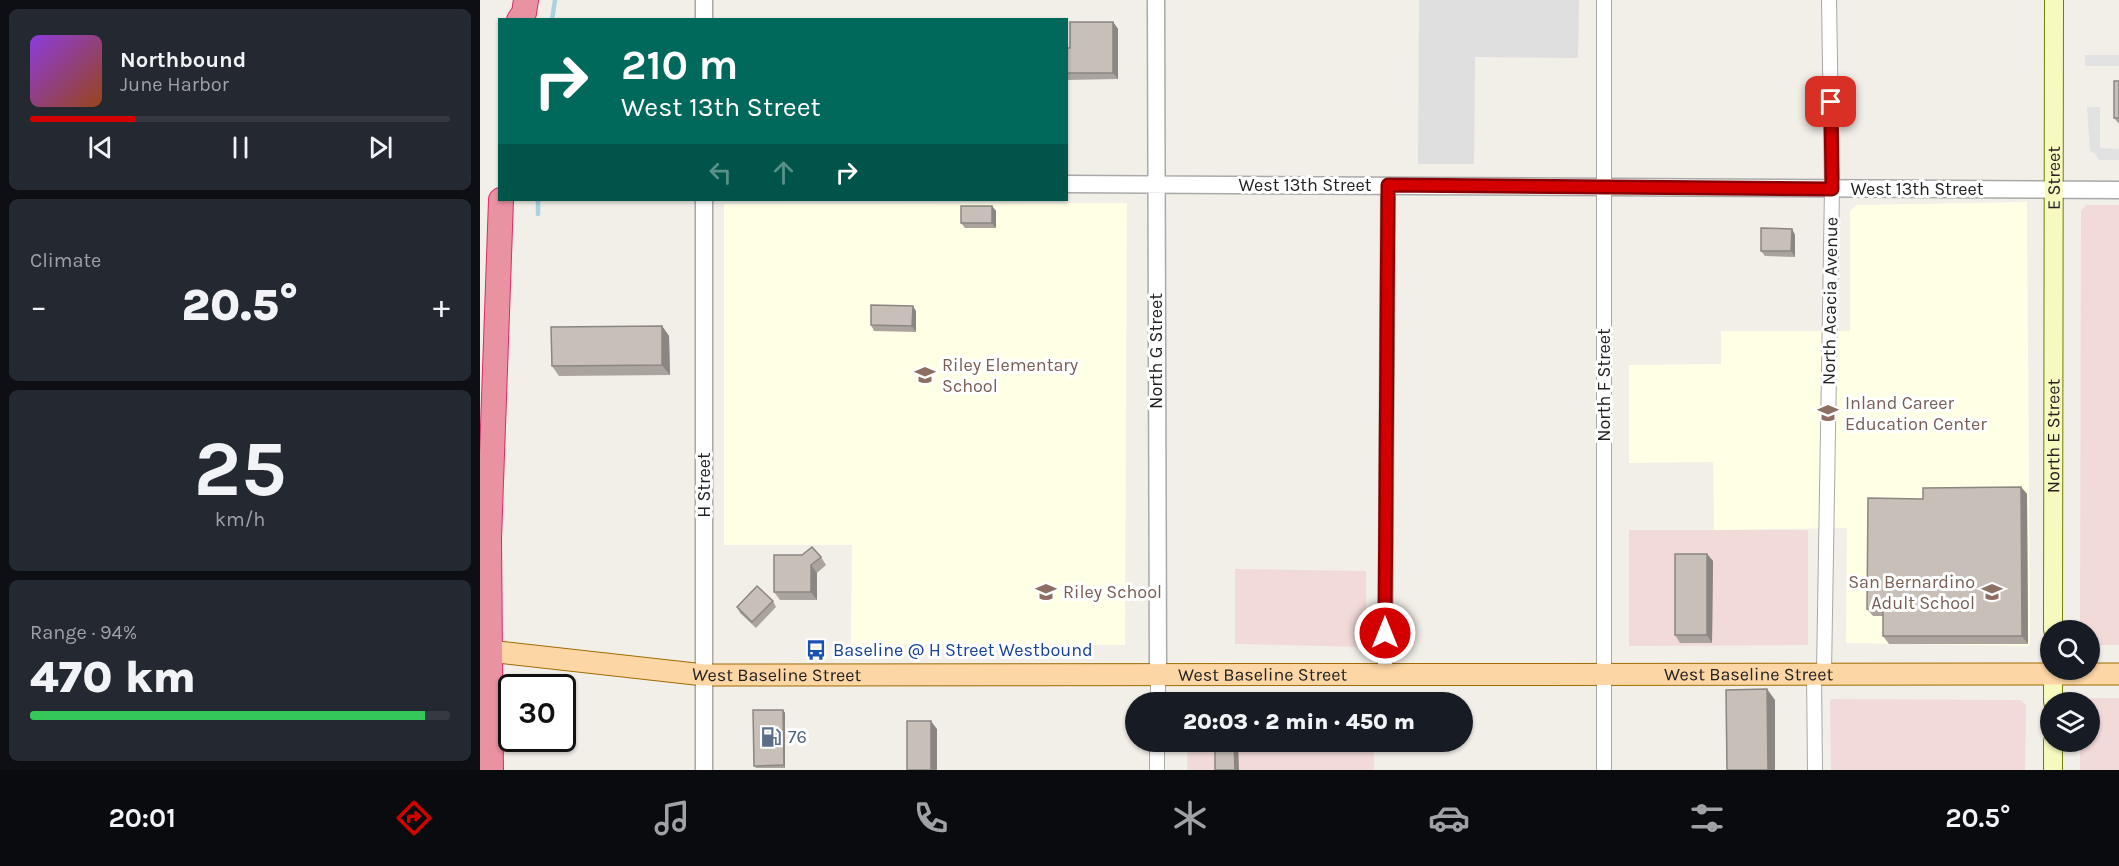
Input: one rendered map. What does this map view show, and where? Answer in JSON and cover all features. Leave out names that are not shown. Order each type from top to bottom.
[{"type":"highway","points":[[512,18],[513,0]]},
{"type":"highway","points":[[520,18],[524,13],[526,0]]},
{"type":"highway","points":[[491,770],[485,650],[501,201]]},
{"type":"main road","name":"E Street","points":[[2054,0],[2054,243]]},
{"type":"main road","name":"North E Street","points":[[2053,620],[2054,243]]},
{"type":"main road","name":"West Baseline Street","points":[[485,650],[704,675],[1604,675],[2040,672]]},
{"type":"main road","name":"West Baseline Street","points":[[2100,673],[2119,674]]},
{"type":"main road","points":[[2053,752],[2053,770]]},
{"type":"street","points":[[704,0],[704,18]]},
{"type":"street","name":"North G Street","points":[[1156,0],[1158,692]]},
{"type":"street","name":"North F Street","points":[[1604,0],[1604,770]]},
{"type":"street","name":"North Acacia Avenue","points":[[1815,770],[1832,189],[1829,0]]},
{"type":"street","name":"West 13th Street","points":[[1068,184],[2119,190]]},
{"type":"street","points":[[1385,675],[1388,185]]},
{"type":"street","name":"H Street","points":[[704,201],[704,770]]},
{"type":"street","points":[[1157,752],[1157,770]]},
{"type":"shaded area","points":[[1419,0],[1579,0],[1578,58],[1475,57],[1474,164],[1418,164]]},
{"type":"shaded area","points":[[2085,55],[2119,55],[2119,66],[2085,66]]},
{"type":"shaded area","points":[[2087,107],[2100,107],[2100,148],[2119,149],[2119,160],[2099,160],[2090,151]]},
{"type":"shaded area","name":"Inland Career Education Center","points":[[2027,202],[2030,642],[2028,646],[1846,643],[1847,528],[1714,530],[1713,462],[1629,463],[1629,365],[1721,364],[1721,331],[1850,331],[1850,211],[1857,205]]},
{"type":"shaded area","name":"Riley Elementary School","points":[[1127,203],[1125,645],[851,644],[852,545],[724,545],[724,204]]},
{"type":"shaded area","points":[[2086,205],[2119,205],[2119,645],[2100,645],[2100,620],[2080,620],[2081,211]]},
{"type":"shaded area","points":[[1629,530],[1808,530],[1808,645],[1629,646]]},
{"type":"shaded area","points":[[1235,569],[1366,571],[1366,647],[1235,644]]},
{"type":"shaded area","points":[[2100,698],[2119,698],[2119,770],[2080,770],[2080,752],[2100,752]]},
{"type":"shaded area","points":[[1832,699],[2020,700],[2026,705],[2025,770],[1831,770],[1830,702]]},
{"type":"shaded area","points":[[1188,752],[1374,752],[1374,770],[1187,770]]},
{"type":"building","points":[[1070,22],[1113,22],[1113,73],[1068,73],[1068,48],[1070,48]]},
{"type":"building","points":[[2114,81],[2119,81],[2119,118],[2114,118]]},
{"type":"building","points":[[961,206],[992,206],[992,223],[961,223]]},
{"type":"building","points":[[1761,228],[1792,229],[1791,251],[1761,251]]},
{"type":"building","points":[[871,305],[913,306],[912,326],[871,325]]},
{"type":"building","points":[[662,326],[662,365],[552,366],[551,327]]},
{"type":"building","points":[[2021,487],[2022,636],[1883,636],[1883,609],[1867,609],[1868,498],[1923,499],[1923,488]]},
{"type":"building","points":[[812,547],[821,557],[811,565],[811,592],[774,592],[774,555],[802,555]]},
{"type":"building","points":[[1675,554],[1707,554],[1707,635],[1675,635]]},
{"type":"building","points":[[757,586],[773,601],[752,622],[737,607]]},
{"type":"building","points":[[1767,689],[1768,770],[1727,770],[1726,690]]},
{"type":"building","points":[[753,710],[783,710],[784,765],[754,766]]},
{"type":"building","points":[[907,721],[931,721],[931,770],[907,770]]},
{"type":"building","points":[[1215,752],[1234,752],[1235,770],[1215,770]]},
{"type":"waterway","points":[[552,18],[555,0]]},
{"type":"waterway","points":[[538,201],[538,214]]},
{"type":"place","name":"Riley Elementary School","points":[[925,375]]},
{"type":"place","name":"Inland Career Education Center","points":[[1828,413]]},
{"type":"place","name":"Riley School","points":[[1046,592]]},
{"type":"place","name":"San Bernardino Adult School","points":[[1992,592]]},
{"type":"place","name":"Baseline @ H Street Westbound","points":[[816,650]]},
{"type":"place","name":"76","points":[[771,737]]},
{"type":"route","points":[[1385,633],[1388,185],[1832,189],[1831,102]]}]
